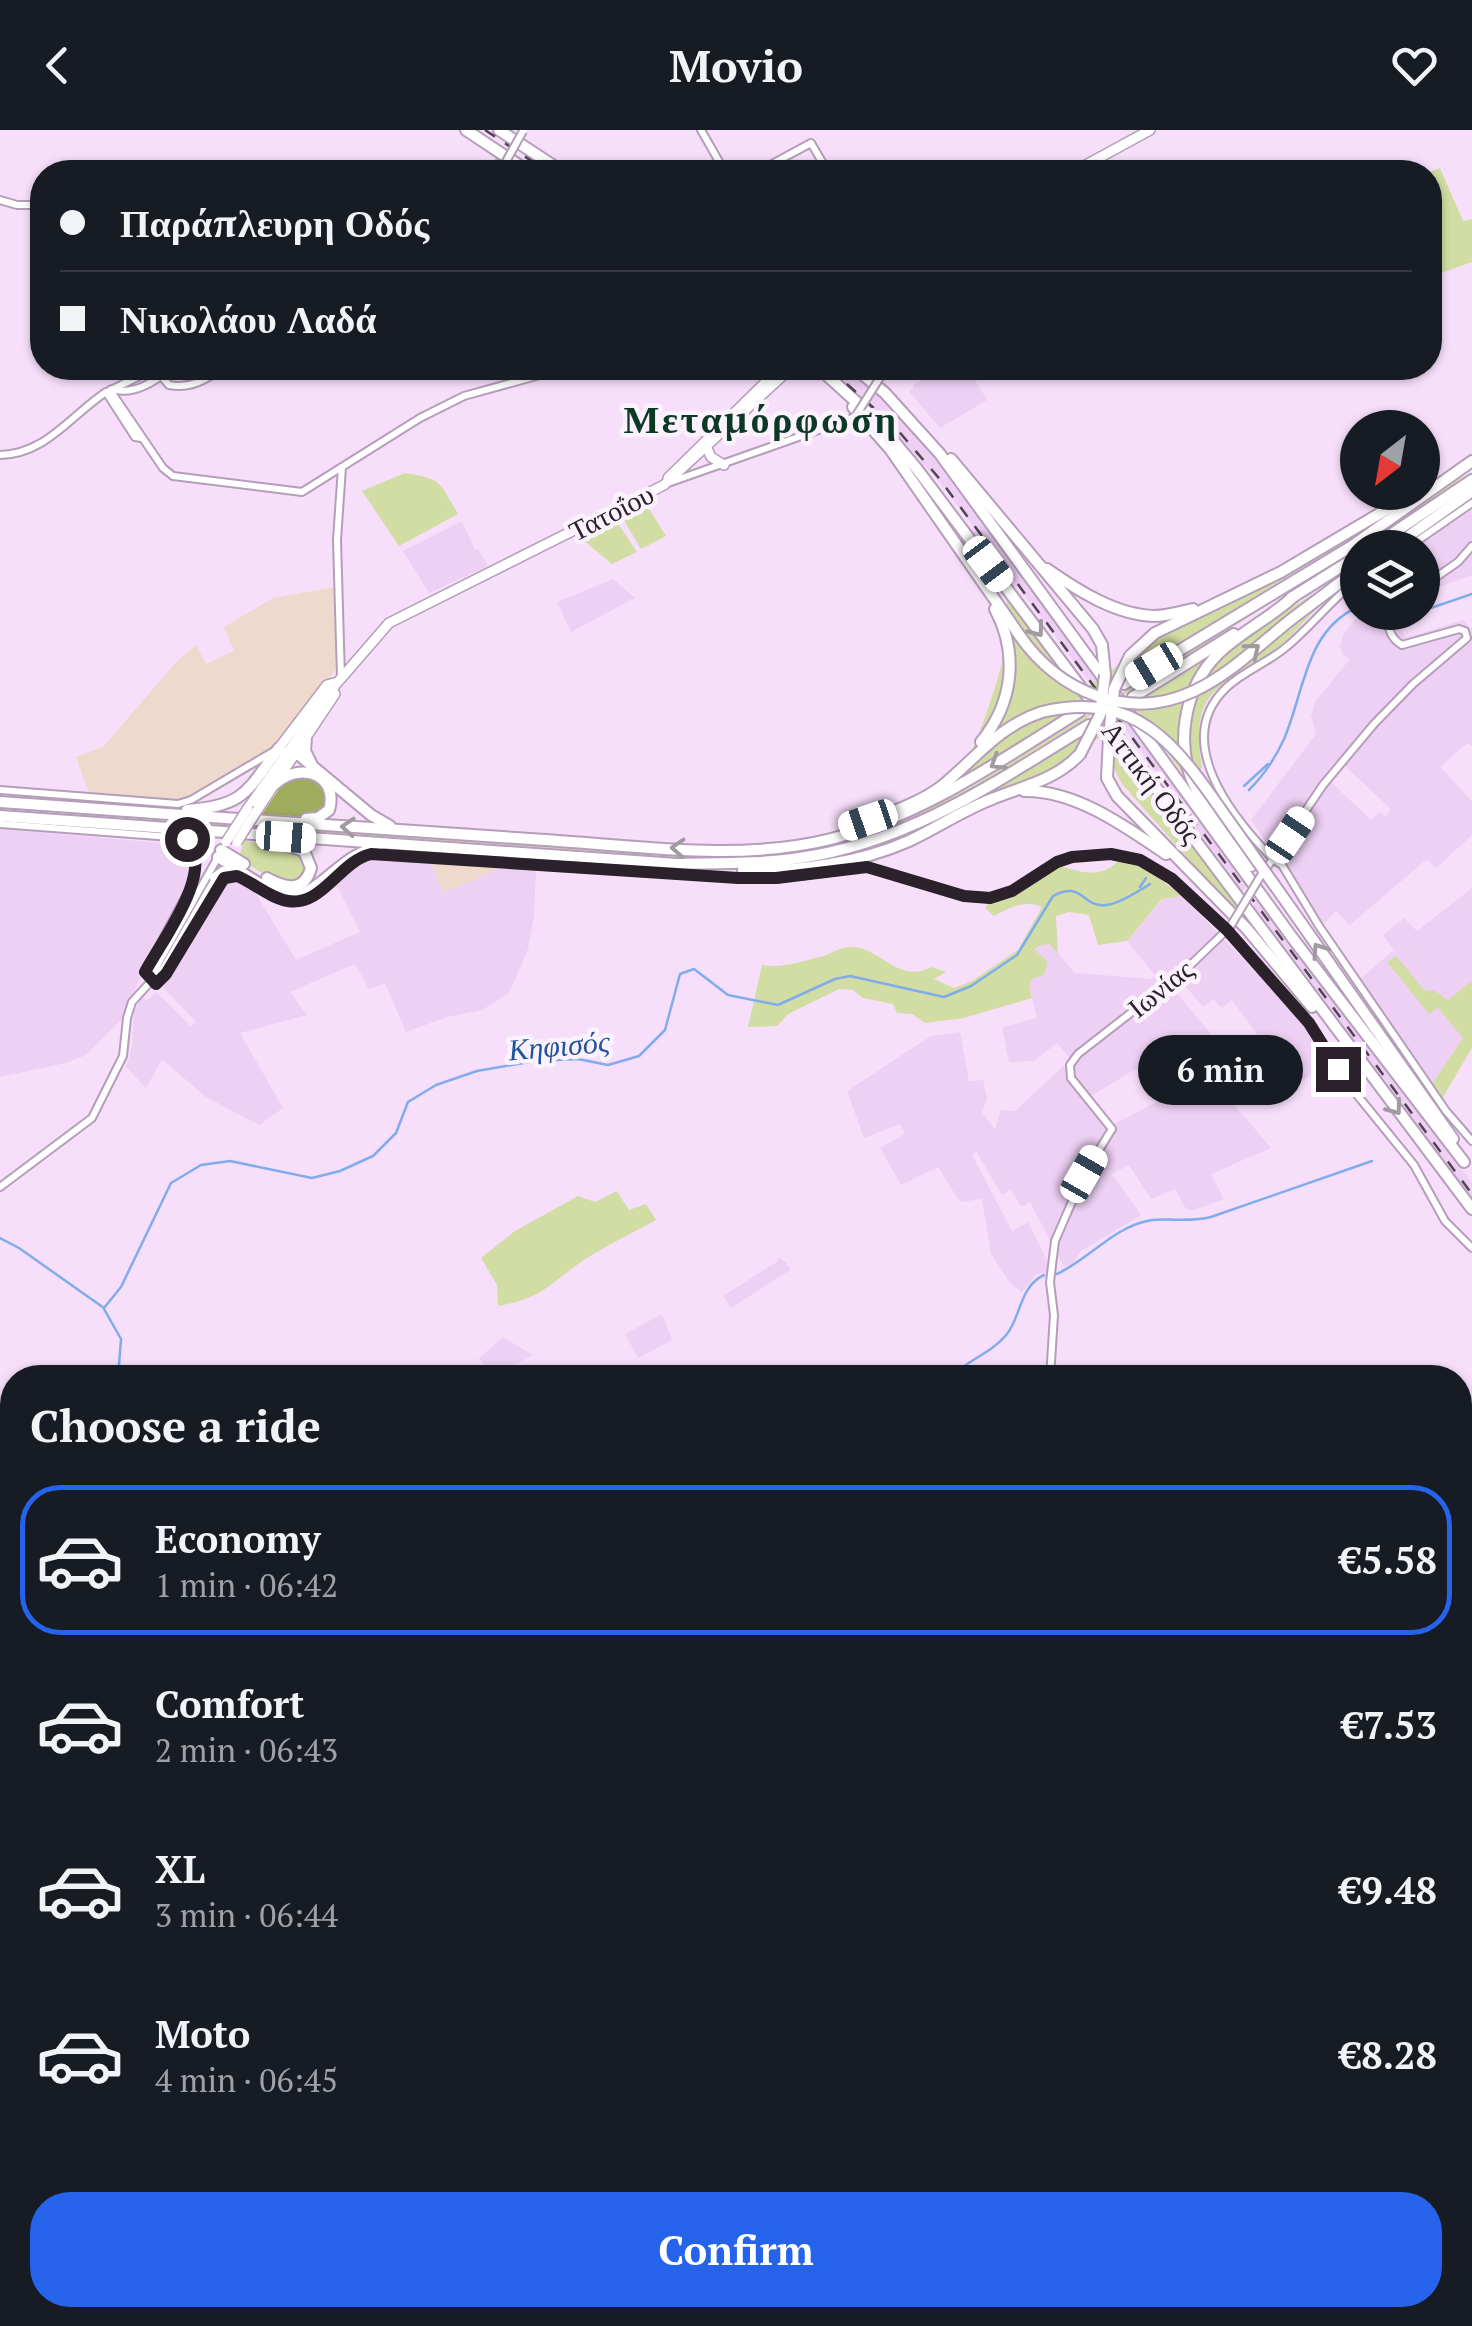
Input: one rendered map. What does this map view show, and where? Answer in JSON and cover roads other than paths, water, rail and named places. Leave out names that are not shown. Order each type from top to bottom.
[{"type":"highway","points":[[466,130],[511,160]]},
{"type":"highway","points":[[499,130],[545,160]]},
{"type":"highway","points":[[828,380],[875,430],[1043,666],[1075,688],[1116,702],[1148,703],[1199,689],[1340,583]]},
{"type":"highway","name":"Αττική Οδός","points":[[831,380],[876,420],[917,469],[1472,1210]]},
{"type":"highway","name":"Αττική Οδός","points":[[870,380],[940,454],[1270,903],[1294,940],[1464,1162],[1447,1129],[1194,769],[1170,741],[1147,726],[1111,712],[1084,707],[1042,712],[994,736],[948,780]]},
{"type":"highway","points":[[0,816],[775,870],[857,858],[906,842],[977,805],[1058,773],[1080,754],[1100,715],[1104,656],[1093,629],[907,408],[874,380]]},
{"type":"highway","points":[[0,802],[677,848],[775,849],[836,838],[910,812],[975,777],[1352,546],[1472,462]]},
{"type":"highway","points":[[1440,482],[1452,476]]},
{"type":"highway","points":[[1398,530],[1472,480]]},
{"type":"highway","points":[[1417,530],[1472,491]]},
{"type":"highway","points":[[1346,1044],[1248,928],[1185,868],[1109,784],[1108,748],[1114,689],[1130,656],[1156,632],[1281,572],[1387,510]]},
{"type":"highway","points":[[775,849],[896,810],[932,792],[948,780],[992,728],[1010,680],[1008,640],[1004,626],[952,535]]},
{"type":"highway","points":[[1033,558],[1076,588],[1136,613],[1168,615],[1213,604]]},
{"type":"highway","points":[[677,864],[791,860],[886,838],[942,814],[1340,567]]},
{"type":"highway","points":[[1270,903],[1257,876],[1196,788],[1184,732],[1189,702],[1212,662],[1293,596]]},
{"type":"highway","points":[[306,738],[305,751],[311,764]]},
{"type":"highway","points":[[156,813],[224,806],[244,794],[258,775],[286,751],[311,764],[376,819],[416,832]]},
{"type":"highway","points":[[248,767],[258,775]]},
{"type":"highway","points":[[275,784],[302,770],[323,782],[332,797],[329,810],[322,816],[280,822]]},
{"type":"highway","points":[[1013,792],[1049,792],[1068,798],[1147,841],[1185,868]]},
{"type":"highway","points":[[216,878],[229,870],[245,868],[286,887],[302,884],[310,871],[309,859],[301,849],[253,834]]},
{"type":"highway","points":[[226,851],[279,892],[298,896],[310,891],[358,852],[419,846]]},
{"type":"highway","points":[[226,851],[238,856],[245,868]]},
{"type":"main road","points":[[1095,160],[1150,130]]},
{"type":"main road","points":[[1106,160],[1162,130]]},
{"type":"main road","points":[[664,484],[675,468],[767,380]]},
{"type":"main road","points":[[664,484],[777,380]]},
{"type":"main road","points":[[706,446],[709,455],[724,464]]},
{"type":"main road","name":"Τατοΐου","points":[[226,851],[286,751],[306,738],[336,692],[339,680],[384,627],[664,484]]},
{"type":"main road","points":[[339,661],[352,663]]},
{"type":"main road","points":[[286,751],[327,686],[339,680]]},
{"type":"main road","name":"Τατοΐου","points":[[253,809],[275,784],[286,751]]},
{"type":"street","points":[[700,130],[717,160]]},
{"type":"street","points":[[504,160],[524,131]]},
{"type":"street","points":[[779,160],[811,142],[821,160]]},
{"type":"street","points":[[0,200],[30,205]]},
{"type":"street","points":[[0,455],[33,450],[109,390],[130,380]]},
{"type":"street","points":[[109,390],[129,391],[153,380]]},
{"type":"street","points":[[165,380],[170,386],[185,386],[204,380]]},
{"type":"street","points":[[109,390],[139,438],[169,474],[183,479],[302,492],[420,418],[464,396],[522,380]]},
{"type":"street","name":"Τατοΐου","points":[[664,484],[855,417],[877,380]]},
{"type":"street","points":[[339,680],[337,510],[342,467]]},
{"type":"street","points":[[1433,530],[1472,503]]},
{"type":"street","points":[[1440,574],[1472,546]]},
{"type":"street","points":[[1340,596],[1287,646],[1228,686],[1208,715],[1203,745],[1210,772],[1248,831],[1282,865],[1319,926],[1442,1105],[1472,1141]]},
{"type":"street","name":"Ιωνίας","points":[[1051,1365],[1054,1315],[1050,1282],[1060,1226],[1084,1174],[1112,1129],[1071,1078],[1068,1070],[1073,1058],[1182,973],[1228,928],[1329,778],[1413,684],[1467,638],[1459,628],[1402,645],[1390,630]]},
{"type":"street","points":[[0,790],[178,804],[286,751]]},
{"type":"street","points":[[0,824],[184,838],[191,842],[197,859],[195,879],[145,972],[156,984],[164,978],[214,890],[230,876],[295,902],[311,898],[352,862],[371,854],[738,878],[776,878],[867,867],[964,896],[990,898],[1018,888],[1065,859],[1111,854],[1140,860],[1162,871],[1228,928],[1309,1023],[1342,1075],[1414,1165],[1445,1221],[1472,1248]]},
{"type":"street","name":"Τατοΐου","points":[[151,979],[164,966],[216,878],[226,851]]},
{"type":"street","name":"Τατοΐου","points":[[0,1187],[92,1118],[123,1056],[130,1008],[226,851]]},
{"type":"waterway","name":"Κηφισός","points":[[1440,605],[1472,594]]},
{"type":"waterway","name":"Κηφισός","points":[[1249,790],[1284,739],[1317,647],[1340,617]]},
{"type":"waterway","name":"Κηφισός","points":[[1244,786],[1268,764]]},
{"type":"waterway","name":"Κηφισός","points":[[1140,887],[1146,878]]},
{"type":"waterway","name":"Κηφισός","points":[[0,1238],[104,1308],[121,1287],[171,1183],[201,1165],[230,1161],[312,1178],[373,1156],[396,1133],[408,1102],[436,1085],[477,1071],[535,1061],[578,1059],[608,1065],[639,1056],[665,1030],[680,974],[694,969],[728,995],[778,1005],[850,976],[944,997],[971,986],[1017,955],[1053,896],[1071,891],[1092,903],[1106,905],[1150,884]]},
{"type":"waterway","points":[[1057,1274],[1135,1225],[1211,1217],[1372,1161]]},
{"type":"waterway","points":[[965,1365],[1001,1341],[1012,1327],[1030,1286],[1044,1275]]},
{"type":"waterway","points":[[104,1309],[121,1339],[119,1365]]},
{"type":"railway","points":[[485,130],[530,160]]},
{"type":"railway","points":[[842,380],[895,427],[938,477],[1472,1194]]},
{"type":"district","name":"Μεταμόρφωση","points":[[761,419]]}]
